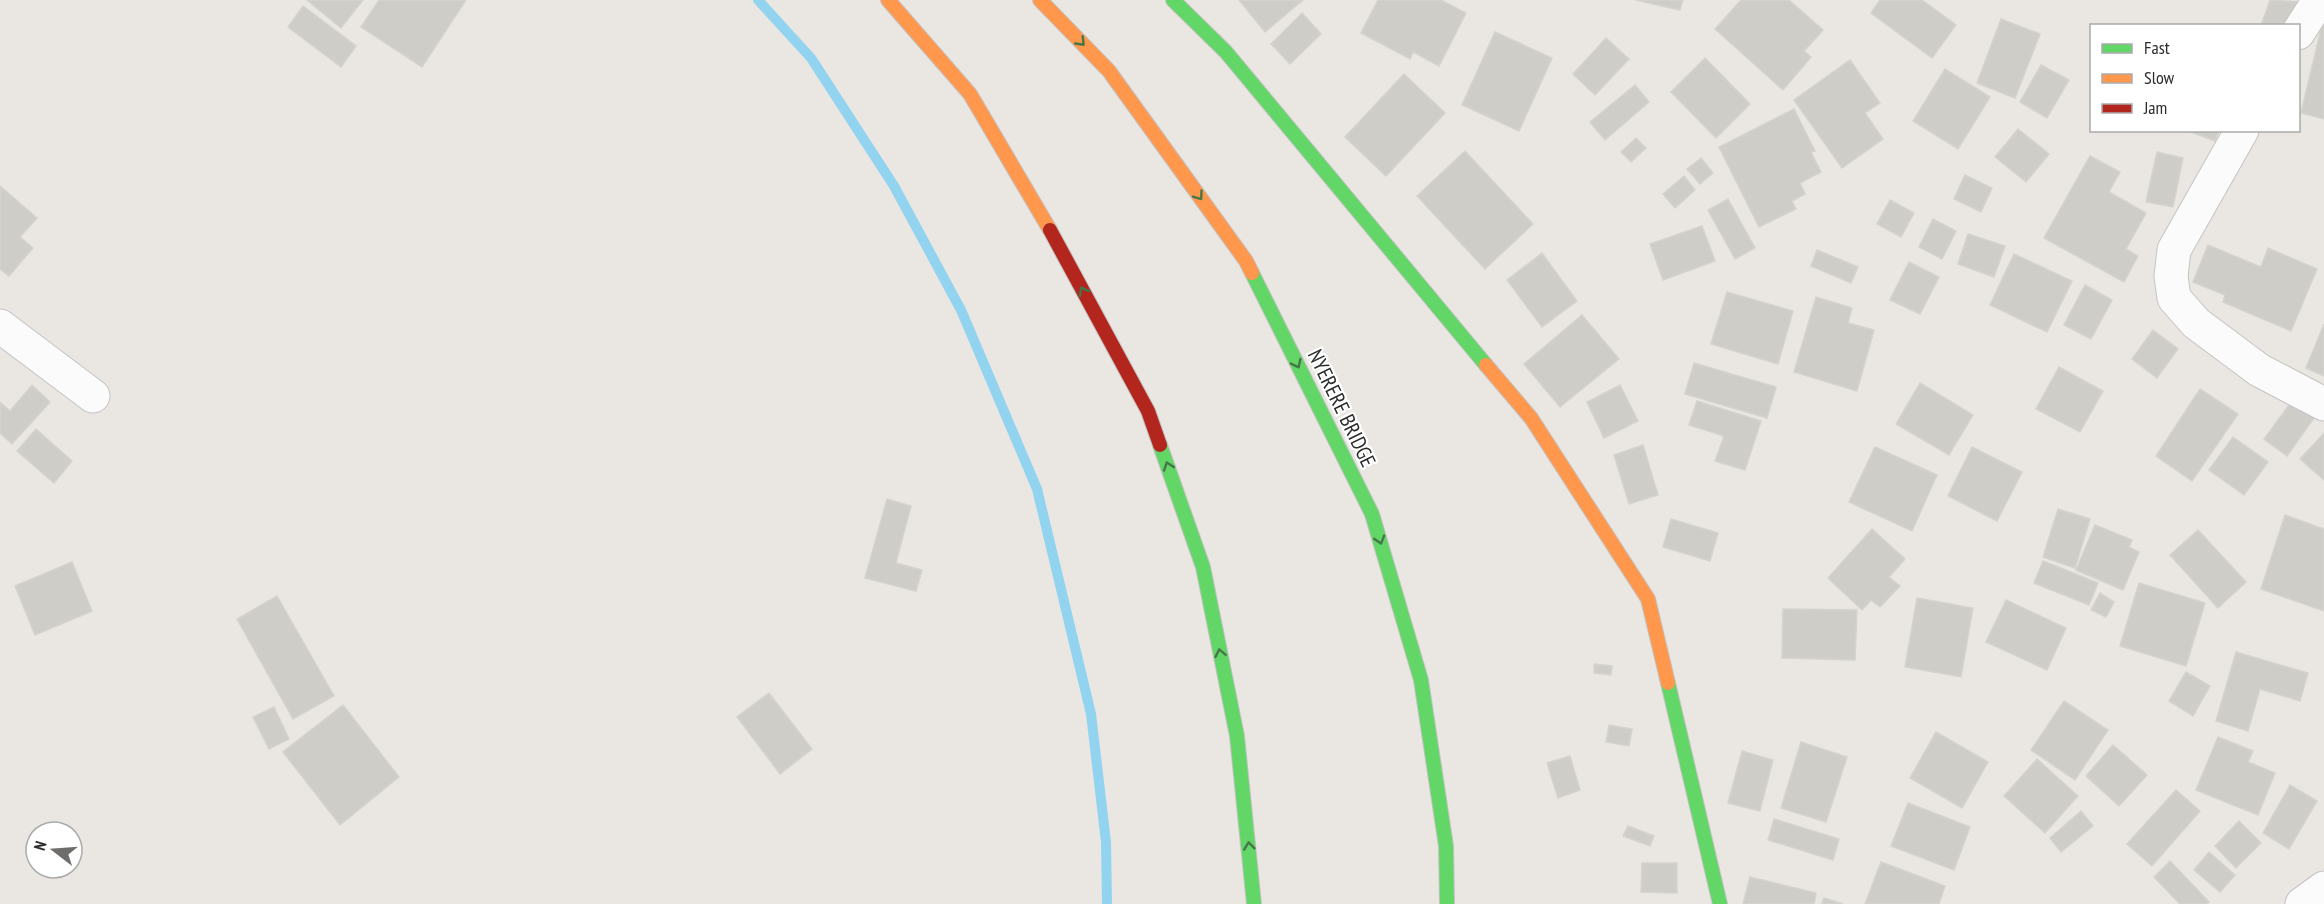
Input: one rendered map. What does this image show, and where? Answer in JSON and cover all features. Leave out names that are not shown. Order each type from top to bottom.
[{"type":"main road","points":[[888,0],[970,94],[1043,217],[1148,411],[1203,567],[1237,736],[1254,904]]},
{"type":"main road","name":"NYERERE BRIDGE","points":[[1040,0],[1108,70],[1246,261],[1372,514],[1421,680],[1446,846],[1447,904]]},
{"type":"main road","points":[[1173,0],[1226,52],[1531,418],[1648,599],[1720,904]]},
{"type":"street","points":[[2300,30],[2319,0]]},
{"type":"street","points":[[2241,132],[2174,250],[2171,276],[2174,298],[2196,322],[2259,370],[2324,404]]},
{"type":"street","points":[[0,326],[93,396]]},
{"type":"street","points":[[2302,904],[2324,888]]},
{"type":"building","points":[[307,0],[363,0],[341,28]]},
{"type":"building","points":[[379,0],[466,0],[422,67],[361,27]]},
{"type":"building","points":[[1239,0],[1303,0],[1265,32]]},
{"type":"building","points":[[1378,0],[1441,0],[1466,13],[1439,66],[1413,52],[1410,59],[1361,33]]},
{"type":"building","points":[[1636,0],[1683,0],[1680,10]]},
{"type":"building","points":[[1741,0],[1789,0],[1823,30],[1804,51],[1811,57],[1783,90],[1715,29]]},
{"type":"building","points":[[1880,0],[1922,0],[1956,25],[1932,58],[1871,13]]},
{"type":"building","points":[[2270,0],[2301,2],[2294,24],[2262,24]]},
{"type":"building","points":[[303,6],[356,46],[341,67],[288,27]]},
{"type":"building","points":[[1302,13],[1321,34],[1290,64],[1271,44]]},
{"type":"building","points":[[2324,16],[2324,119],[2301,113]]},
{"type":"building","points":[[2001,19],[2040,34],[2015,98],[1977,83]]},
{"type":"building","points":[[1495,32],[1552,58],[1519,131],[1462,105]]},
{"type":"building","points":[[1606,38],[1629,59],[1595,95],[1573,74]]},
{"type":"building","points":[[1705,58],[1750,104],[1716,138],[1671,92]]},
{"type":"building","points":[[1850,60],[1880,103],[1865,113],[1883,139],[1842,168],[1794,100]]},
{"type":"building","points":[[2041,65],[2069,80],[2047,118],[2020,102]]},
{"type":"building","points":[[1945,69],[1990,97],[1958,149],[1913,121]]},
{"type":"building","points":[[1404,74],[1445,113],[1386,176],[1345,137]]},
{"type":"building","points":[[1635,85],[1649,102],[1605,140],[1590,122]]},
{"type":"building","points":[[1794,109],[1815,151],[1811,152],[1821,172],[1800,183],[1805,194],[1792,201],[1796,209],[1759,227],[1719,147]]},
{"type":"building","points":[[2018,129],[2049,154],[2026,182],[1995,157]]},
{"type":"building","points":[[2191,132],[2218,132],[2215,141]]},
{"type":"building","points":[[1636,138],[1646,148],[1631,162],[1621,152]]},
{"type":"building","points":[[1465,151],[1533,224],[1485,269],[1417,196]]},
{"type":"building","points":[[2157,152],[2183,158],[2173,207],[2146,202]]},
{"type":"building","points":[[2090,156],[2120,172],[2109,192],[2146,213],[2126,249],[2138,256],[2124,282],[2044,238]]},
{"type":"building","points":[[1701,158],[1713,173],[1700,184],[1687,169]]},
{"type":"building","points":[[1965,175],[1992,188],[1981,212],[1954,199]]},
{"type":"building","points":[[1684,176],[1695,190],[1675,208],[1663,194]]},
{"type":"building","points":[[0,186],[37,218],[20,237],[33,248],[9,276],[0,269]]},
{"type":"building","points":[[1728,199],[1755,248],[1735,259],[1708,210]]},
{"type":"building","points":[[1890,200],[1914,213],[1901,237],[1877,224]]},
{"type":"building","points":[[1933,219],[1956,231],[1942,259],[1919,247]]},
{"type":"building","points":[[1702,226],[1715,261],[1663,280],[1650,244]]},
{"type":"building","points":[[1968,234],[2005,246],[1994,277],[1958,264]]},
{"type":"building","points":[[2208,245],[2261,267],[2268,248],[2317,269],[2291,331],[2223,302],[2225,295],[2193,282]]},
{"type":"building","points":[[1817,250],[1858,267],[1851,283],[1811,266]]},
{"type":"building","points":[[1542,253],[1577,301],[1542,327],[1507,280]]},
{"type":"building","points":[[2014,254],[2072,281],[2047,332],[1990,305]]},
{"type":"building","points":[[1909,262],[1939,277],[1920,314],[1890,300]]},
{"type":"building","points":[[2085,285],[2112,300],[2091,339],[2064,325]]},
{"type":"building","points":[[1727,292],[1793,311],[1778,364],[1711,344]]},
{"type":"building","points":[[1816,297],[1852,308],[1848,323],[1874,330],[1857,391],[1794,372]]},
{"type":"building","points":[[1582,315],[1619,359],[1560,407],[1524,364]]},
{"type":"building","points":[[2324,324],[2324,376],[2306,368]]},
{"type":"building","points":[[2153,330],[2178,349],[2157,378],[2132,359]]},
{"type":"building","points":[[1694,363],[1776,387],[1767,418],[1685,394]]},
{"type":"building","points":[[2059,367],[2103,391],[2080,432],[2036,409]]},
{"type":"building","points":[[1920,383],[1973,415],[1949,455],[1896,424]]},
{"type":"building","points":[[32,385],[50,402],[12,444],[0,433],[0,402],[10,411]]},
{"type":"building","points":[[1620,385],[1638,421],[1604,438],[1587,402]]},
{"type":"building","points":[[2200,389],[2238,414],[2192,481],[2156,456]]},
{"type":"building","points":[[2294,398],[2317,414],[2287,456],[2264,439]]},
{"type":"building","points":[[1697,401],[1761,421],[1745,470],[1715,461],[1724,436],[1689,425]]},
{"type":"building","points":[[36,429],[72,461],[54,483],[17,451]]},
{"type":"building","points":[[2324,433],[2324,480],[2300,459]]},
{"type":"building","points":[[2233,437],[2268,462],[2244,495],[2209,470]]},
{"type":"building","points":[[1643,445],[1658,495],[1629,504],[1614,455]]},
{"type":"building","points":[[1875,447],[1937,475],[1912,531],[1849,502]]},
{"type":"building","points":[[1972,447],[2022,472],[1997,521],[1948,496]]},
{"type":"building","points":[[887,499],[911,506],[896,563],[922,570],[916,591],[865,578]]},
{"type":"building","points":[[2058,509],[2090,519],[2075,568],[2043,557]]},
{"type":"building","points":[[2285,515],[2324,529],[2324,611],[2261,589]]},
{"type":"building","points":[[1671,519],[1718,533],[1710,561],[1663,547]]},
{"type":"building","points":[[2095,525],[2132,540],[2129,547],[2139,552],[2123,590],[2076,570]]},
{"type":"building","points":[[1872,529],[1905,559],[1889,577],[1900,586],[1880,607],[1871,600],[1862,610],[1828,578]]},
{"type":"building","points":[[2198,530],[2246,582],[2218,608],[2170,555]]},
{"type":"building","points":[[2043,561],[2098,583],[2089,605],[2034,583]]},
{"type":"building","points":[[72,562],[92,611],[35,635],[15,586]]},
{"type":"building","points":[[2139,583],[2205,603],[2186,666],[2120,646]]},
{"type":"building","points":[[2100,593],[2114,602],[2106,617],[2091,610]]},
{"type":"building","points":[[277,596],[334,696],[293,719],[237,619]]},
{"type":"building","points":[[1917,598],[1973,608],[1961,677],[1905,667]]},
{"type":"building","points":[[2006,600],[2066,628],[2047,670],[1986,642]]},
{"type":"building","points":[[1783,609],[1857,610],[1855,660],[1782,658]]},
{"type":"building","points":[[2236,652],[2308,673],[2300,701],[2260,689],[2248,731],[2216,721]]},
{"type":"building","points":[[1594,664],[1612,666],[1611,675],[1594,673]]},
{"type":"building","points":[[2186,672],[2210,686],[2193,716],[2169,701]]},
{"type":"building","points":[[769,693],[812,749],[780,774],[737,717]]},
{"type":"building","points":[[2064,701],[2108,730],[2075,780],[2031,750]]},
{"type":"building","points":[[343,705],[399,777],[340,825],[283,752]]},
{"type":"building","points":[[274,707],[289,739],[269,749],[253,717]]},
{"type":"building","points":[[1609,725],[1632,729],[1629,746],[1606,742]]},
{"type":"building","points":[[1936,732],[1988,762],[1962,808],[1910,778]]},
{"type":"building","points":[[2218,737],[2253,751],[2248,762],[2275,773],[2258,815],[2196,790]]},
{"type":"building","points":[[1801,742],[1847,757],[1826,822],[1781,808]]},
{"type":"building","points":[[2113,745],[2147,775],[2119,806],[2086,776]]},
{"type":"building","points":[[1742,751],[1773,760],[1760,811],[1728,803]]},
{"type":"building","points":[[1570,756],[1580,790],[1558,798],[1547,763]]},
{"type":"building","points":[[2037,759],[2078,796],[2045,833],[2004,796]]},
{"type":"building","points":[[2290,785],[2317,801],[2289,849],[2263,833]]},
{"type":"building","points":[[2176,790],[2200,811],[2152,866],[2127,844]]},
{"type":"building","points":[[1908,803],[1970,827],[1954,870],[1891,846]]},
{"type":"building","points":[[2081,811],[2093,826],[2061,852],[2050,838]]},
{"type":"building","points":[[1774,819],[1839,839],[1833,860],[1768,840]]},
{"type":"building","points":[[2239,821],[2261,843],[2236,868],[2215,846]]},
{"type":"building","points":[[1628,826],[1654,836],[1650,846],[1623,836]]},
{"type":"building","points":[[2209,852],[2235,875],[2220,892],[2194,870]]},
{"type":"building","points":[[2170,861],[2209,902],[2207,904],[2180,904],[2154,877]]},
{"type":"building","points":[[1881,862],[1945,886],[1939,904],[1865,904]]},
{"type":"building","points":[[1642,863],[1677,863],[1677,893],[1641,892]]},
{"type":"building","points":[[1750,877],[1816,893],[1814,904],[1743,904]]},
{"type":"building","points":[[1824,898],[1843,904],[1822,904]]},
{"type":"waterway","points":[[758,0],[811,58],[894,186],[961,310],[1037,489],[1091,714],[1106,842],[1107,904]]},
{"type":"traffic: fast","points":[[1173,0],[1226,52],[1486,365]]},
{"type":"traffic: fast","points":[[1252,273],[1372,514],[1421,680],[1446,846],[1447,904]]},
{"type":"traffic: fast","points":[[1160,445],[1203,567],[1237,736],[1254,904]]},
{"type":"traffic: fast","points":[[1668,683],[1720,904]]},
{"type":"traffic: slow","points":[[888,0],[970,94],[1050,230]]},
{"type":"traffic: slow","points":[[1040,0],[1109,71],[1246,261],[1252,273]]},
{"type":"traffic: slow","points":[[1486,365],[1531,418],[1648,599],[1668,683]]},
{"type":"traffic: jam","points":[[1050,230],[1148,411],[1160,445]]}]
